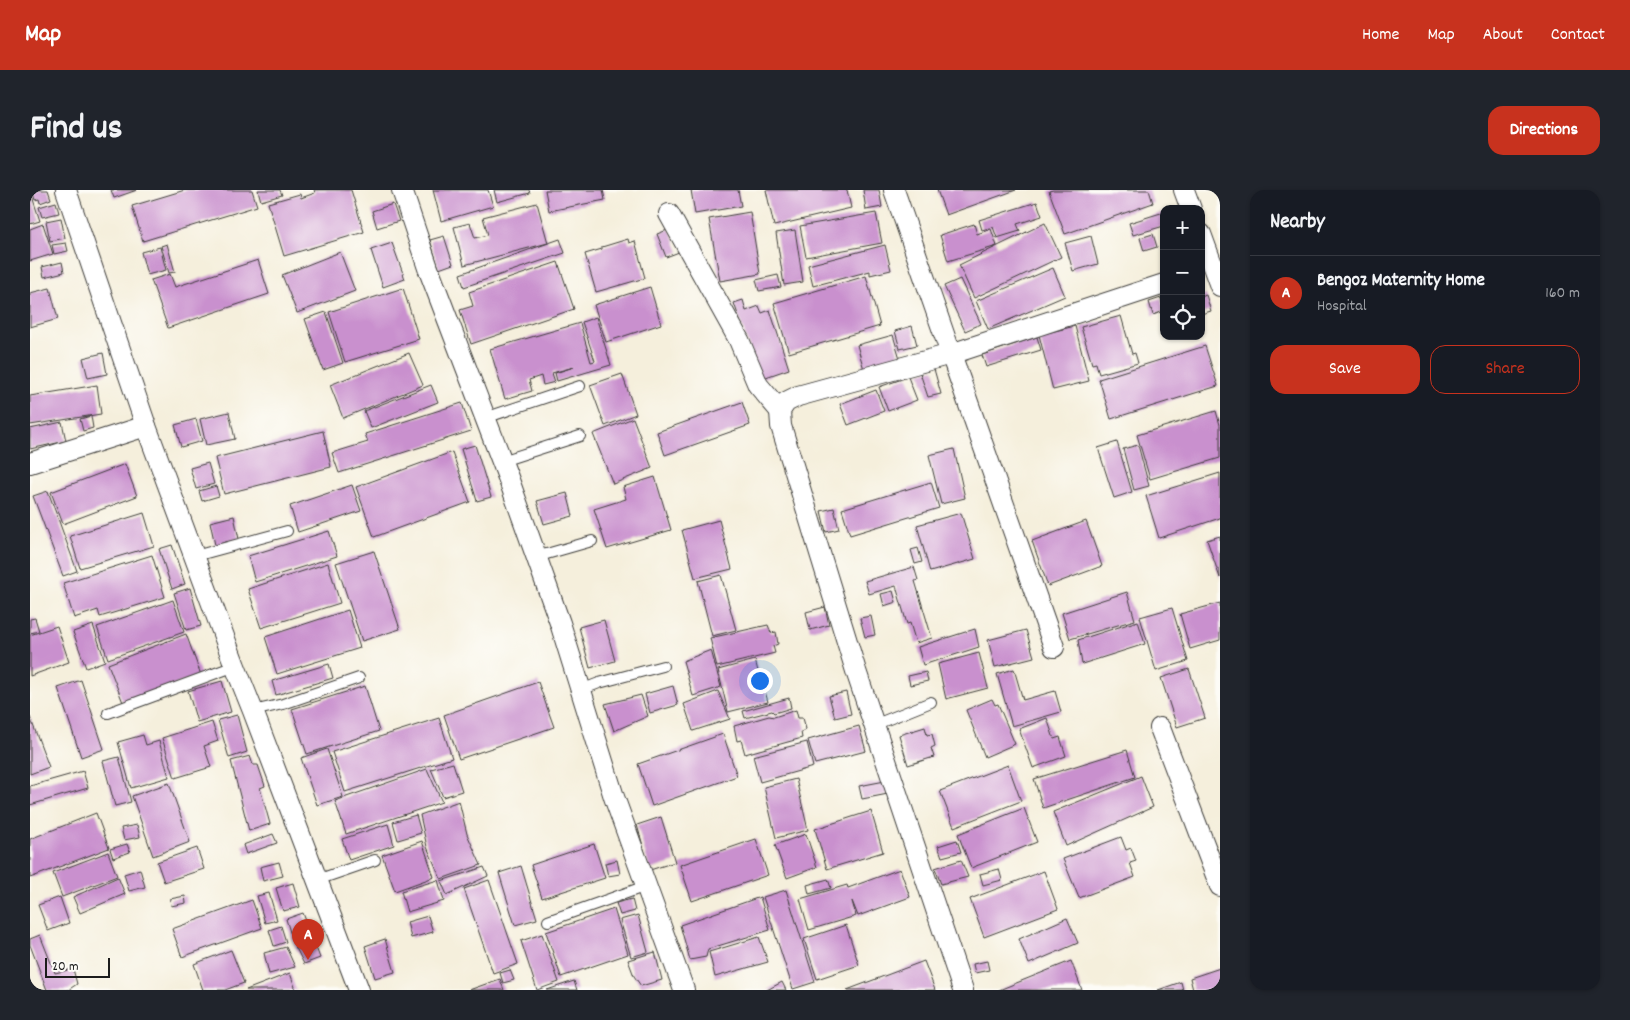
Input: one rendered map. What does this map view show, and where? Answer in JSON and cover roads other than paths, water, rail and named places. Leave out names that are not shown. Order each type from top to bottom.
[{"type":"street","points":[[66,190],[146,426],[234,666],[254,711],[359,990]]},
{"type":"street","points":[[402,190],[428,268],[502,461],[560,623],[614,797],[684,990]]},
{"type":"street","points":[[894,190],[1054,647]]},
{"type":"street","points":[[1184,190],[1190,205]]},
{"type":"street","points":[[669,214],[739,340],[758,385],[780,411],[781,426],[874,726],[963,990]]},
{"type":"street","points":[[1205,249],[1212,275]]},
{"type":"street","points":[[780,411],[786,402],[798,396],[950,354],[1160,285]]},
{"type":"street","points":[[30,463],[146,426]]},
{"type":"street","points":[[1160,728],[1220,886]]},
{"type":"lane","points":[[485,418],[580,386]]},
{"type":"lane","points":[[502,461],[580,436]]},
{"type":"lane","points":[[195,556],[287,530]]},
{"type":"lane","points":[[536,557],[592,541]]},
{"type":"lane","points":[[108,713],[234,666]]},
{"type":"lane","points":[[581,690],[599,682],[663,666]]},
{"type":"lane","points":[[254,711],[283,704],[359,678]]},
{"type":"lane","points":[[874,726],[931,702]]},
{"type":"lane","points":[[317,880],[375,860]]},
{"type":"lane","points":[[548,921],[646,886]]},
{"type":"place","name":"Bengoz Maternity Home","points":[[308,960]]}]
